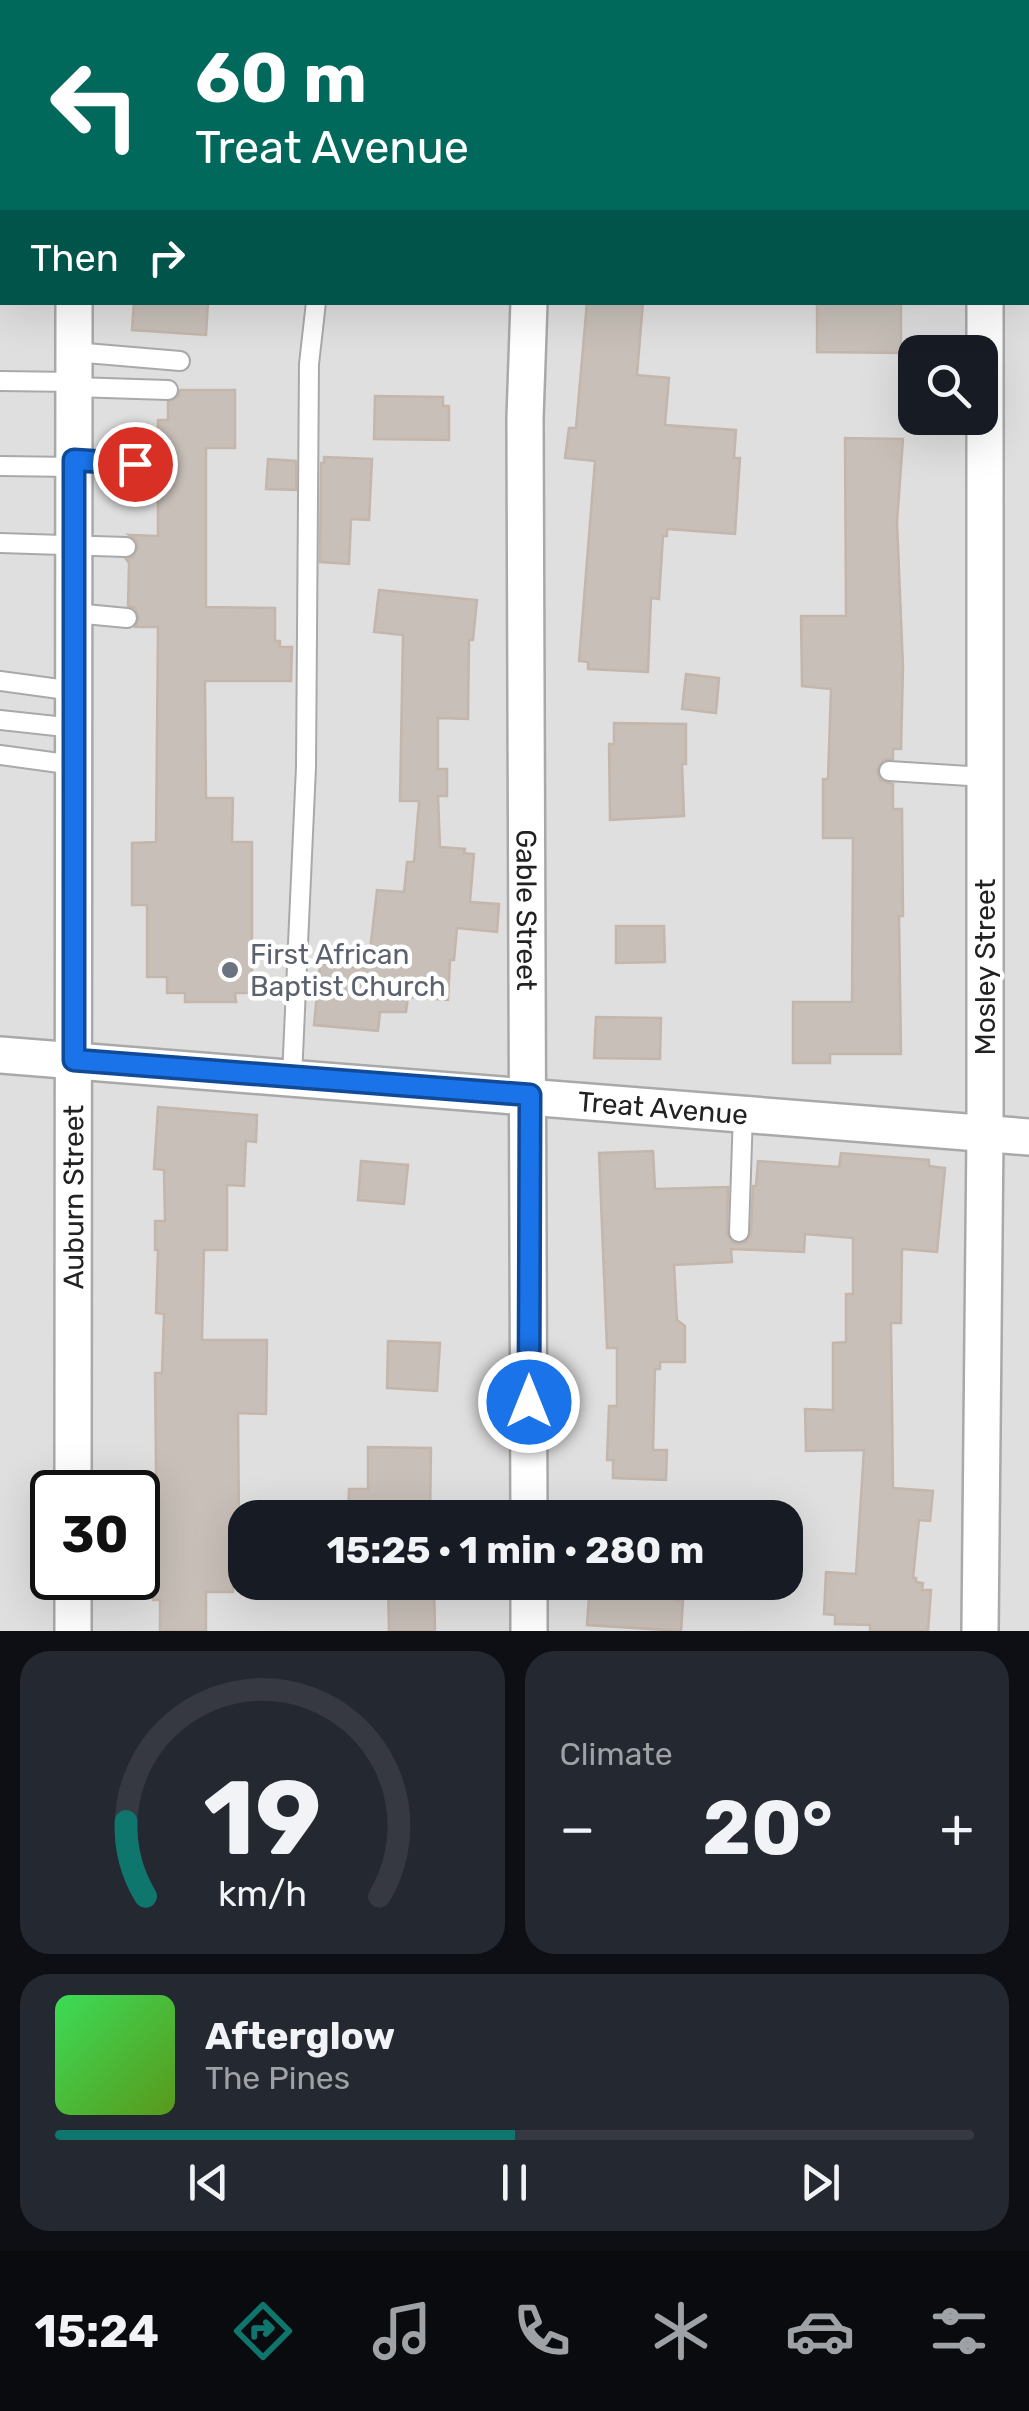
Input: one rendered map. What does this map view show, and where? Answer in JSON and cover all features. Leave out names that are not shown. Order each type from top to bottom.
[{"type":"street","name":"Auburn Street","points":[[73,1470],[74,305]]},
{"type":"street","name":"Gable Street","points":[[529,305],[525,418],[529,1500]]},
{"type":"street","name":"Mosley Street","points":[[980,1631],[985,1134],[985,305]]},
{"type":"street","name":"Treat Avenue","points":[[0,1055],[1029,1136]]},
{"type":"street","points":[[72,1631],[73,1600]]},
{"type":"street","points":[[529,1600],[529,1631]]},
{"type":"lane","points":[[292,1077],[306,766],[308,364],[316,305]]},
{"type":"lane","points":[[0,381],[180,362]]},
{"type":"lane","points":[[74,374],[168,390]]},
{"type":"lane","points":[[0,466],[166,466]]},
{"type":"lane","points":[[0,544],[126,547]]},
{"type":"lane","points":[[74,613],[127,618]]},
{"type":"lane","points":[[0,681],[74,692]]},
{"type":"lane","points":[[0,720],[74,728]]},
{"type":"lane","points":[[0,754],[74,765]]},
{"type":"lane","points":[[889,772],[986,777]]},
{"type":"lane","points":[[739,1232],[743,1113]]},
{"type":"shaded area","points":[[0,305],[1029,305],[1029,1631],[0,1631]]},
{"type":"building","points":[[134,305],[208,305],[206,335],[132,330]]},
{"type":"building","points":[[587,305],[643,305],[637,375],[669,378],[665,425],[736,430],[734,458],[740,458],[735,534],[667,529],[667,536],[663,536],[659,599],[651,598],[648,672],[588,669],[588,662],[579,661],[595,461],[565,458],[569,428],[576,428]]},
{"type":"building","points":[[817,305],[901,305],[898,353],[817,352]]},
{"type":"building","points":[[180,390],[235,390],[235,448],[206,448],[206,607],[275,608],[275,641],[280,641],[280,647],[292,647],[291,681],[205,681],[206,798],[233,798],[232,842],[252,842],[252,993],[235,993],[236,1002],[185,1002],[185,993],[167,993],[167,977],[147,977],[147,905],[132,905],[132,843],[156,842],[158,627],[135,627],[139,618],[135,608],[128,606],[126,559],[133,557],[138,548],[129,535],[158,536],[158,478],[172,477],[178,466],[172,455],[158,453],[158,420],[168,420],[168,402],[178,397]]},
{"type":"building","points":[[375,396],[443,397],[443,406],[449,406],[449,440],[374,439]]},
{"type":"building","points":[[845,438],[903,439],[897,522],[903,667],[901,749],[893,749],[893,759],[883,760],[877,771],[881,781],[893,784],[893,809],[902,809],[901,1054],[830,1054],[830,1063],[793,1063],[793,1002],[852,1002],[853,838],[823,838],[823,779],[828,779],[831,689],[802,686],[801,616],[846,616]]},
{"type":"building","points":[[324,457],[372,459],[369,520],[351,519],[349,564],[320,562]]},
{"type":"building","points":[[268,459],[296,461],[296,490],[266,489]]},
{"type":"building","points":[[379,590],[477,600],[473,640],[469,640],[468,719],[438,718],[438,769],[447,769],[447,796],[438,796],[440,847],[465,849],[464,853],[474,854],[470,902],[499,904],[497,932],[457,928],[448,1000],[408,997],[406,1012],[380,1012],[378,1031],[314,1025],[320,964],[368,968],[377,890],[404,892],[407,862],[414,862],[419,801],[400,801],[403,635],[374,632]]},
{"type":"building","points":[[686,674],[719,678],[716,713],[682,709]]},
{"type":"building","points":[[614,723],[686,724],[686,764],[682,764],[684,816],[610,820],[609,744],[614,744]]},
{"type":"building","points":[[616,926],[664,926],[665,962],[616,963]]},
{"type":"building","points":[[596,1017],[661,1018],[660,1059],[594,1058]]},
{"type":"building","points":[[158,1107],[257,1115],[256,1142],[246,1141],[244,1186],[227,1185],[227,1250],[204,1250],[202,1340],[267,1340],[266,1414],[238,1413],[239,1500],[228,1500],[228,1592],[206,1592],[206,1631],[160,1631],[160,1470],[156,1470],[155,1373],[162,1373],[164,1314],[156,1313],[155,1221],[165,1221],[164,1170],[154,1169]]},
{"type":"building","points":[[653,1151],[655,1189],[728,1187],[727,1233],[738,1244],[746,1242],[751,1233],[758,1161],[839,1167],[841,1153],[929,1160],[929,1166],[945,1168],[937,1252],[902,1249],[901,1323],[891,1323],[893,1488],[933,1491],[930,1521],[919,1520],[913,1578],[923,1583],[922,1590],[931,1590],[928,1631],[870,1631],[870,1625],[835,1624],[835,1615],[824,1614],[826,1572],[856,1574],[864,1450],[806,1451],[805,1409],[833,1410],[833,1343],[846,1342],[846,1294],[853,1294],[853,1238],[805,1234],[804,1252],[731,1249],[732,1262],[674,1265],[677,1320],[685,1326],[685,1362],[660,1362],[660,1369],[655,1369],[653,1450],[667,1450],[666,1480],[613,1478],[613,1460],[607,1460],[609,1406],[617,1406],[617,1348],[607,1348],[599,1153]]},
{"type":"building","points":[[361,1161],[408,1165],[404,1204],[358,1200]]},
{"type":"building","points":[[388,1341],[440,1343],[437,1391],[387,1388]]},
{"type":"building","points":[[368,1447],[431,1448],[430,1500],[349,1500],[349,1489],[368,1489]]},
{"type":"building","points":[[388,1600],[434,1600],[435,1631],[389,1631]]},
{"type":"building","points":[[589,1600],[683,1601],[681,1631],[587,1625]]},
{"type":"place","name":"First African Baptist Church","points":[[230,970]]},
{"type":"route","points":[[135,464],[74,460],[74,1060],[530,1095],[529,1402]]}]
